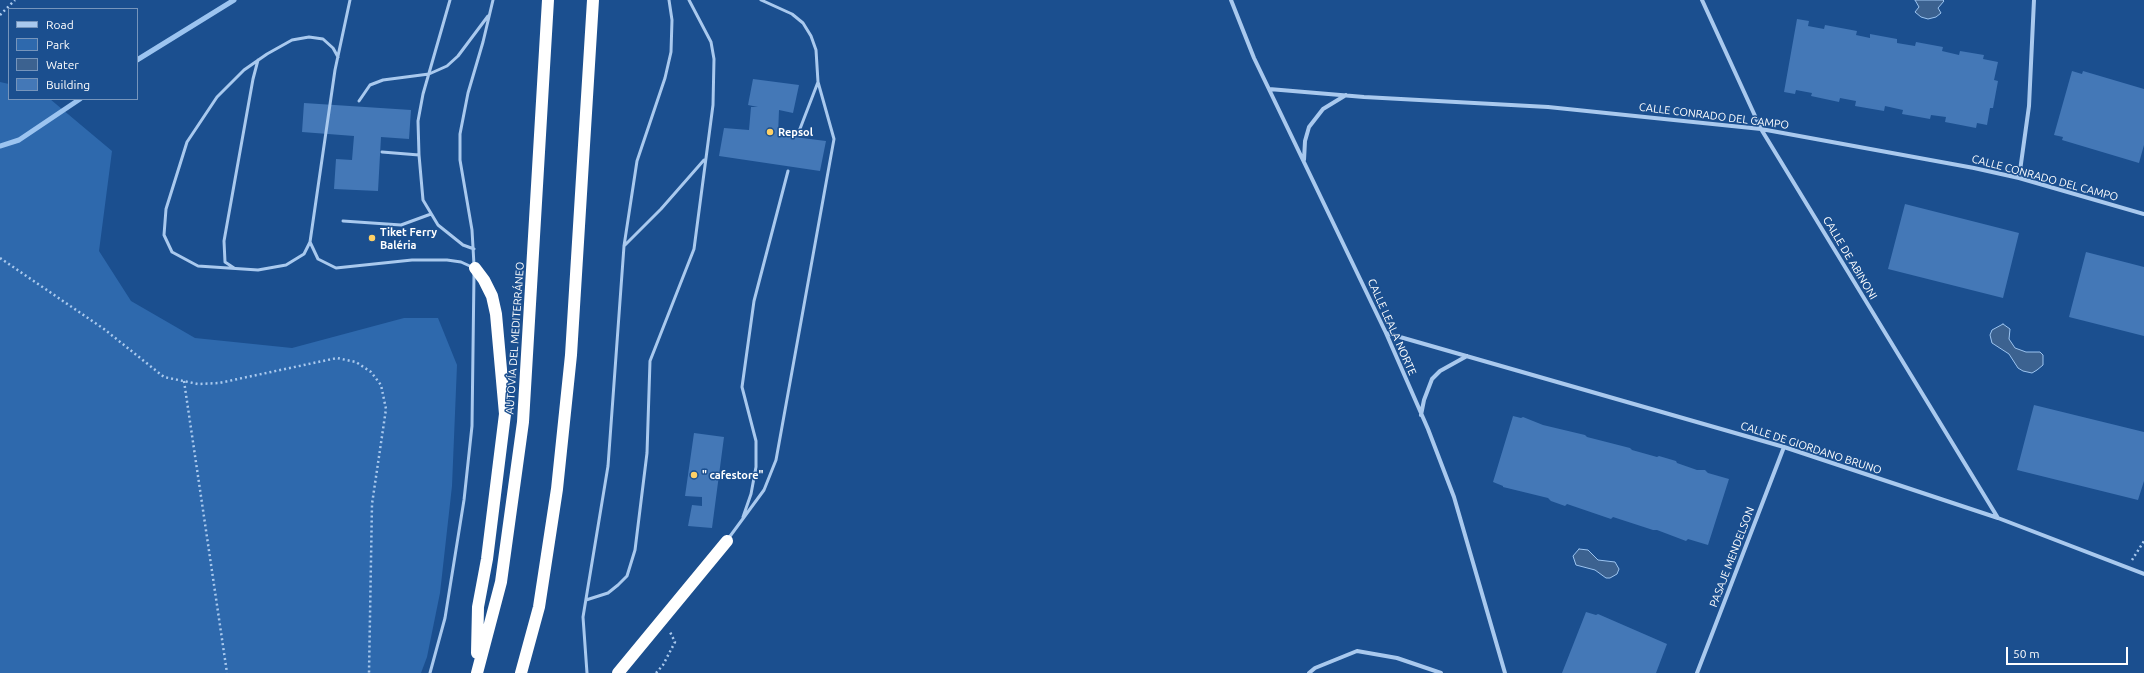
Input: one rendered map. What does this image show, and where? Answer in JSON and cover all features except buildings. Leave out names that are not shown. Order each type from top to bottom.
[{"type":"highway","name":"AUTOVÍA DEL MEDITERRÁNEO","points":[[477,672],[502,582],[523,422],[548,0]]},
{"type":"highway","points":[[521,673],[539,607],[559,473],[571,355],[593,0]]},
{"type":"highway","points":[[475,268],[484,280],[492,296],[496,314],[505,414],[487,558],[478,607],[477,672]]},
{"type":"highway","points":[[618,673],[709,565],[727,541]]},
{"type":"street","name":"CALLE LEALA NORTE","points":[[1232,0],[1269,89],[1386,332],[1454,497],[1505,673]]},
{"type":"street","name":"CALLE DE ABINONI","points":[[1702,0],[1761,129],[1998,518]]},
{"type":"street","points":[[2019,178],[2029,106],[2034,0]]},
{"type":"street","name":"CALLE CONRADO DEL CAMPO","points":[[1269,89],[1548,107],[1761,129],[1974,168],[2019,178],[2144,214]]},
{"type":"street","points":[[1305,164],[1304,152],[1309,127],[1323,109],[1346,95]]},
{"type":"street","name":"CALLE DE GIORDANO BRUNO","points":[[1386,332],[1784,447],[1998,518],[2144,574]]},
{"type":"street","points":[[1421,416],[1424,400],[1432,379],[1440,371],[1466,356]]},
{"type":"street","name":"PASAJE MENDELSON","points":[[1697,673],[1784,447]]},
{"type":"street","points":[[1310,673],[1315,668],[1357,651],[1397,658],[1441,673]]},
{"type":"lane","points":[[338,57],[333,48],[323,39],[309,37],[292,40],[258,60],[217,97],[188,142],[166,209],[164,235],[172,252],[198,266],[258,270],[286,265],[304,254],[310,242],[338,57],[350,0]]},
{"type":"lane","points":[[450,0],[429,74],[418,121],[423,200],[438,225],[463,245],[474,249]]},
{"type":"lane","points":[[430,673],[445,618],[464,500],[472,426],[475,268],[474,249],[460,160],[460,134],[468,93],[484,42],[493,0]]},
{"type":"lane","points":[[587,673],[583,628],[586,600],[608,466],[624,246],[636,161],[665,78],[671,52],[672,20],[669,0]]},
{"type":"lane","points":[[586,600],[608,593],[618,585],[626,576],[635,550],[647,453],[650,361],[694,249],[713,105],[714,59],[712,42],[689,0]]},
{"type":"lane","points":[[727,541],[743,518],[753,508],[764,490],[776,460],[834,139],[818,82],[816,50],[804,23],[792,14],[761,0]]},
{"type":"lane","points":[[359,101],[370,85],[383,80],[429,74],[447,66],[458,56],[485,22],[490,11]]},
{"type":"lane","points":[[234,268],[225,262],[224,241],[253,79],[258,60]]},
{"type":"lane","points":[[798,134],[818,82]]},
{"type":"lane","points":[[382,152],[419,155]]},
{"type":"lane","points":[[624,246],[661,209],[705,159]]},
{"type":"lane","points":[[743,518],[751,494],[756,467],[756,441],[742,387],[754,301],[788,171]]},
{"type":"lane","points":[[343,221],[401,225],[431,214]]},
{"type":"lane","points":[[310,242],[318,259],[336,268],[412,260],[447,260],[461,262],[475,268]]},
{"type":"path","points":[[0,15],[15,0]]},
{"type":"path","points":[[0,258],[104,329],[164,377],[198,384],[219,383],[337,358],[356,362],[371,372],[380,385],[386,409],[372,504],[369,673]]},
{"type":"path","points":[[184,381],[227,673]]},
{"type":"path","points":[[2127,567],[2144,541]]},
{"type":"path","points":[[656,673],[663,666],[675,642],[664,617]]},
{"type":"green space","points":[[0,82],[8,84],[8,100],[51,100],[112,151],[99,251],[131,301],[195,338],[292,348],[404,318],[438,318],[457,365],[452,486],[440,593],[427,657],[421,673],[0,673]]},
{"type":"water","points":[[1915,0],[1943,0],[1944,1],[1938,8],[1941,13],[1936,17],[1928,19],[1921,17],[1915,12],[1919,7]]},
{"type":"water","points":[[2003,324],[2010,329],[2009,339],[2015,348],[2026,352],[2040,352],[2043,355],[2043,365],[2032,373],[2023,371],[2018,368],[2009,354],[1992,343],[1990,335],[1992,330]]},
{"type":"water","points":[[1579,549],[1588,550],[1598,560],[1615,562],[1619,569],[1617,574],[1610,578],[1606,578],[1595,570],[1576,565],[1573,556]]},
{"type":"waterway","points":[[138,59],[234,0]]},
{"type":"waterway","points":[[0,146],[19,140],[79,100]]},
{"type":"place","name":"Repsol","points":[[770,132]]},
{"type":"place","name":"Tiket Ferry Baléria","points":[[372,238]]},
{"type":"place","name":"\" cafestore\"","points":[[694,475]]}]
